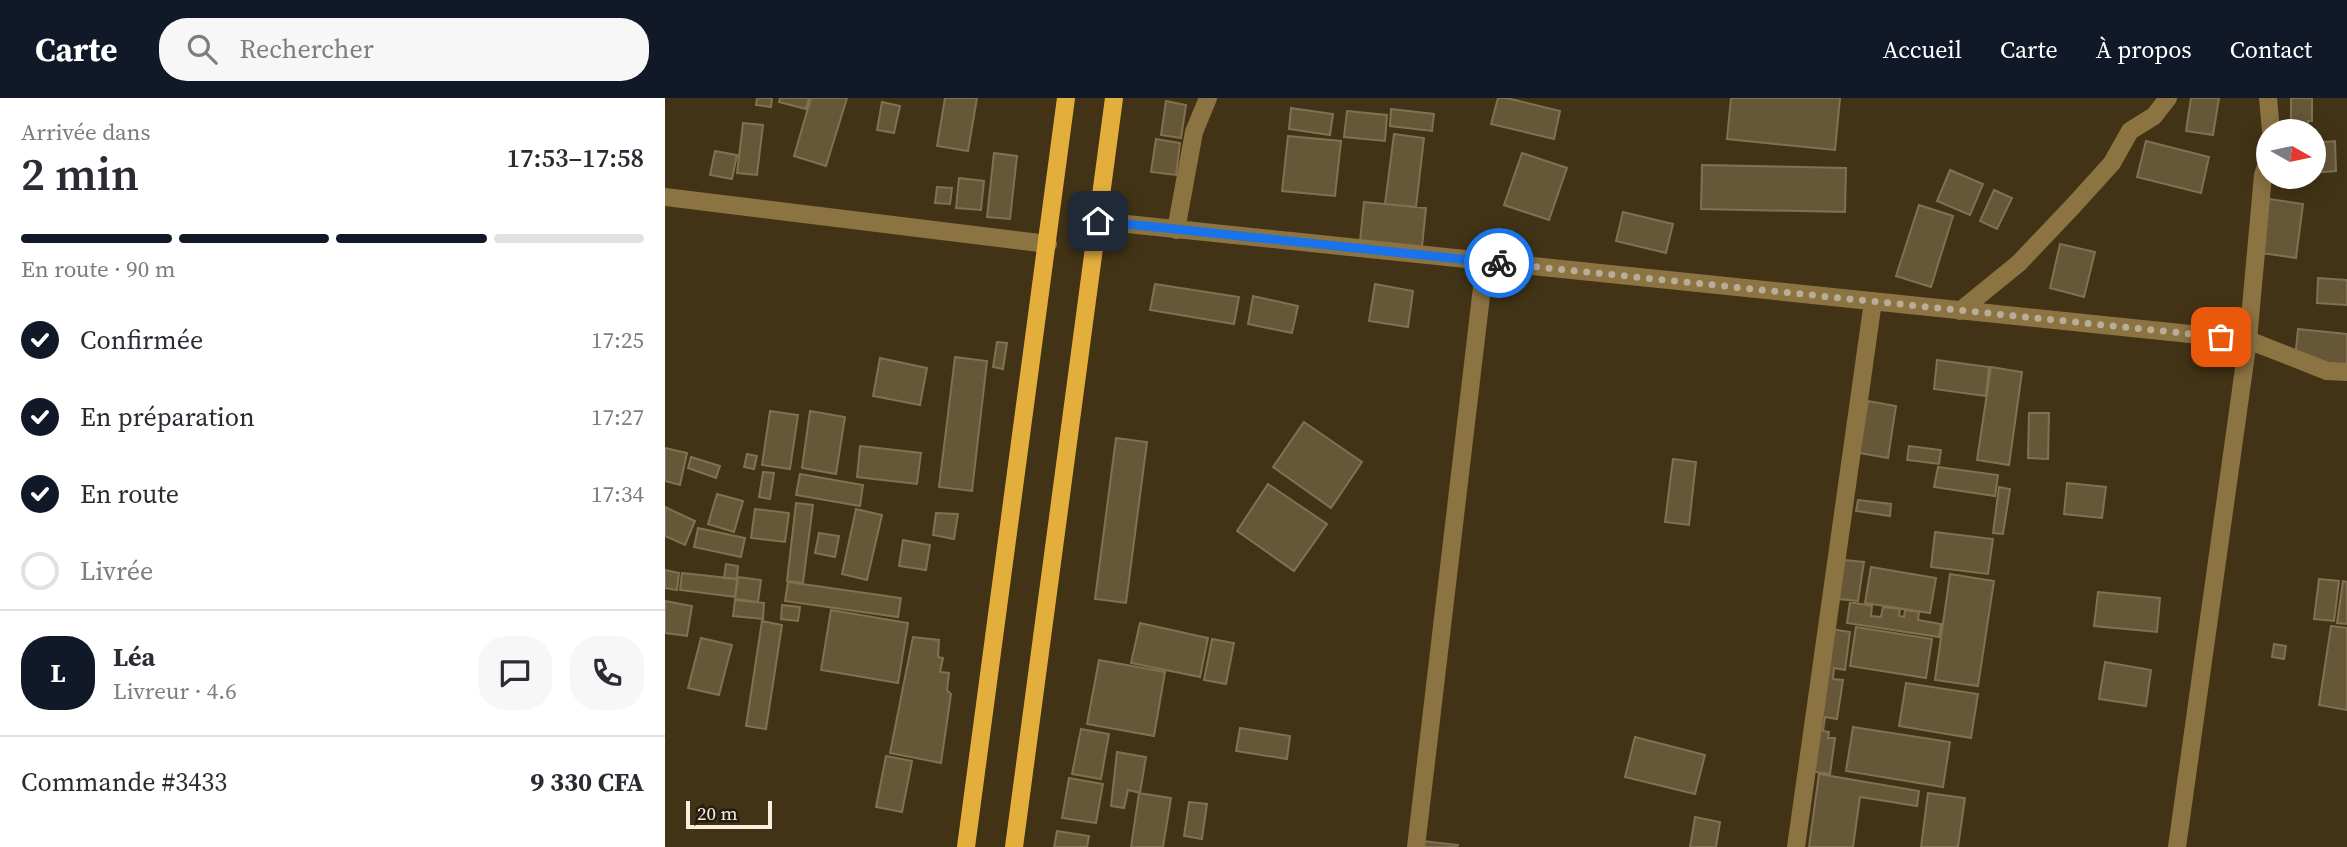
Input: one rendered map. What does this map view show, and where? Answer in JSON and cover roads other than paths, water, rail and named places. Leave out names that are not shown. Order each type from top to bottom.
[{"type":"main road","points":[[966,847],[1066,98]]},
{"type":"main road","points":[[1014,847],[1114,98]]},
{"type":"street","points":[[1176,230],[1194,132],[1208,98]]},
{"type":"street","points":[[1960,311],[2019,263],[2112,163],[2130,131],[2154,116],[2168,98]]},
{"type":"street","points":[[2268,98],[2270,119]]},
{"type":"street","points":[[2177,847],[2248,340],[2262,189]]},
{"type":"street","points":[[665,197],[1048,244]]},
{"type":"street","points":[[1098,221],[2248,340],[2327,371],[2347,372]]},
{"type":"street","points":[[1416,847],[1485,262]]},
{"type":"street","points":[[1796,847],[1873,301]]}]
